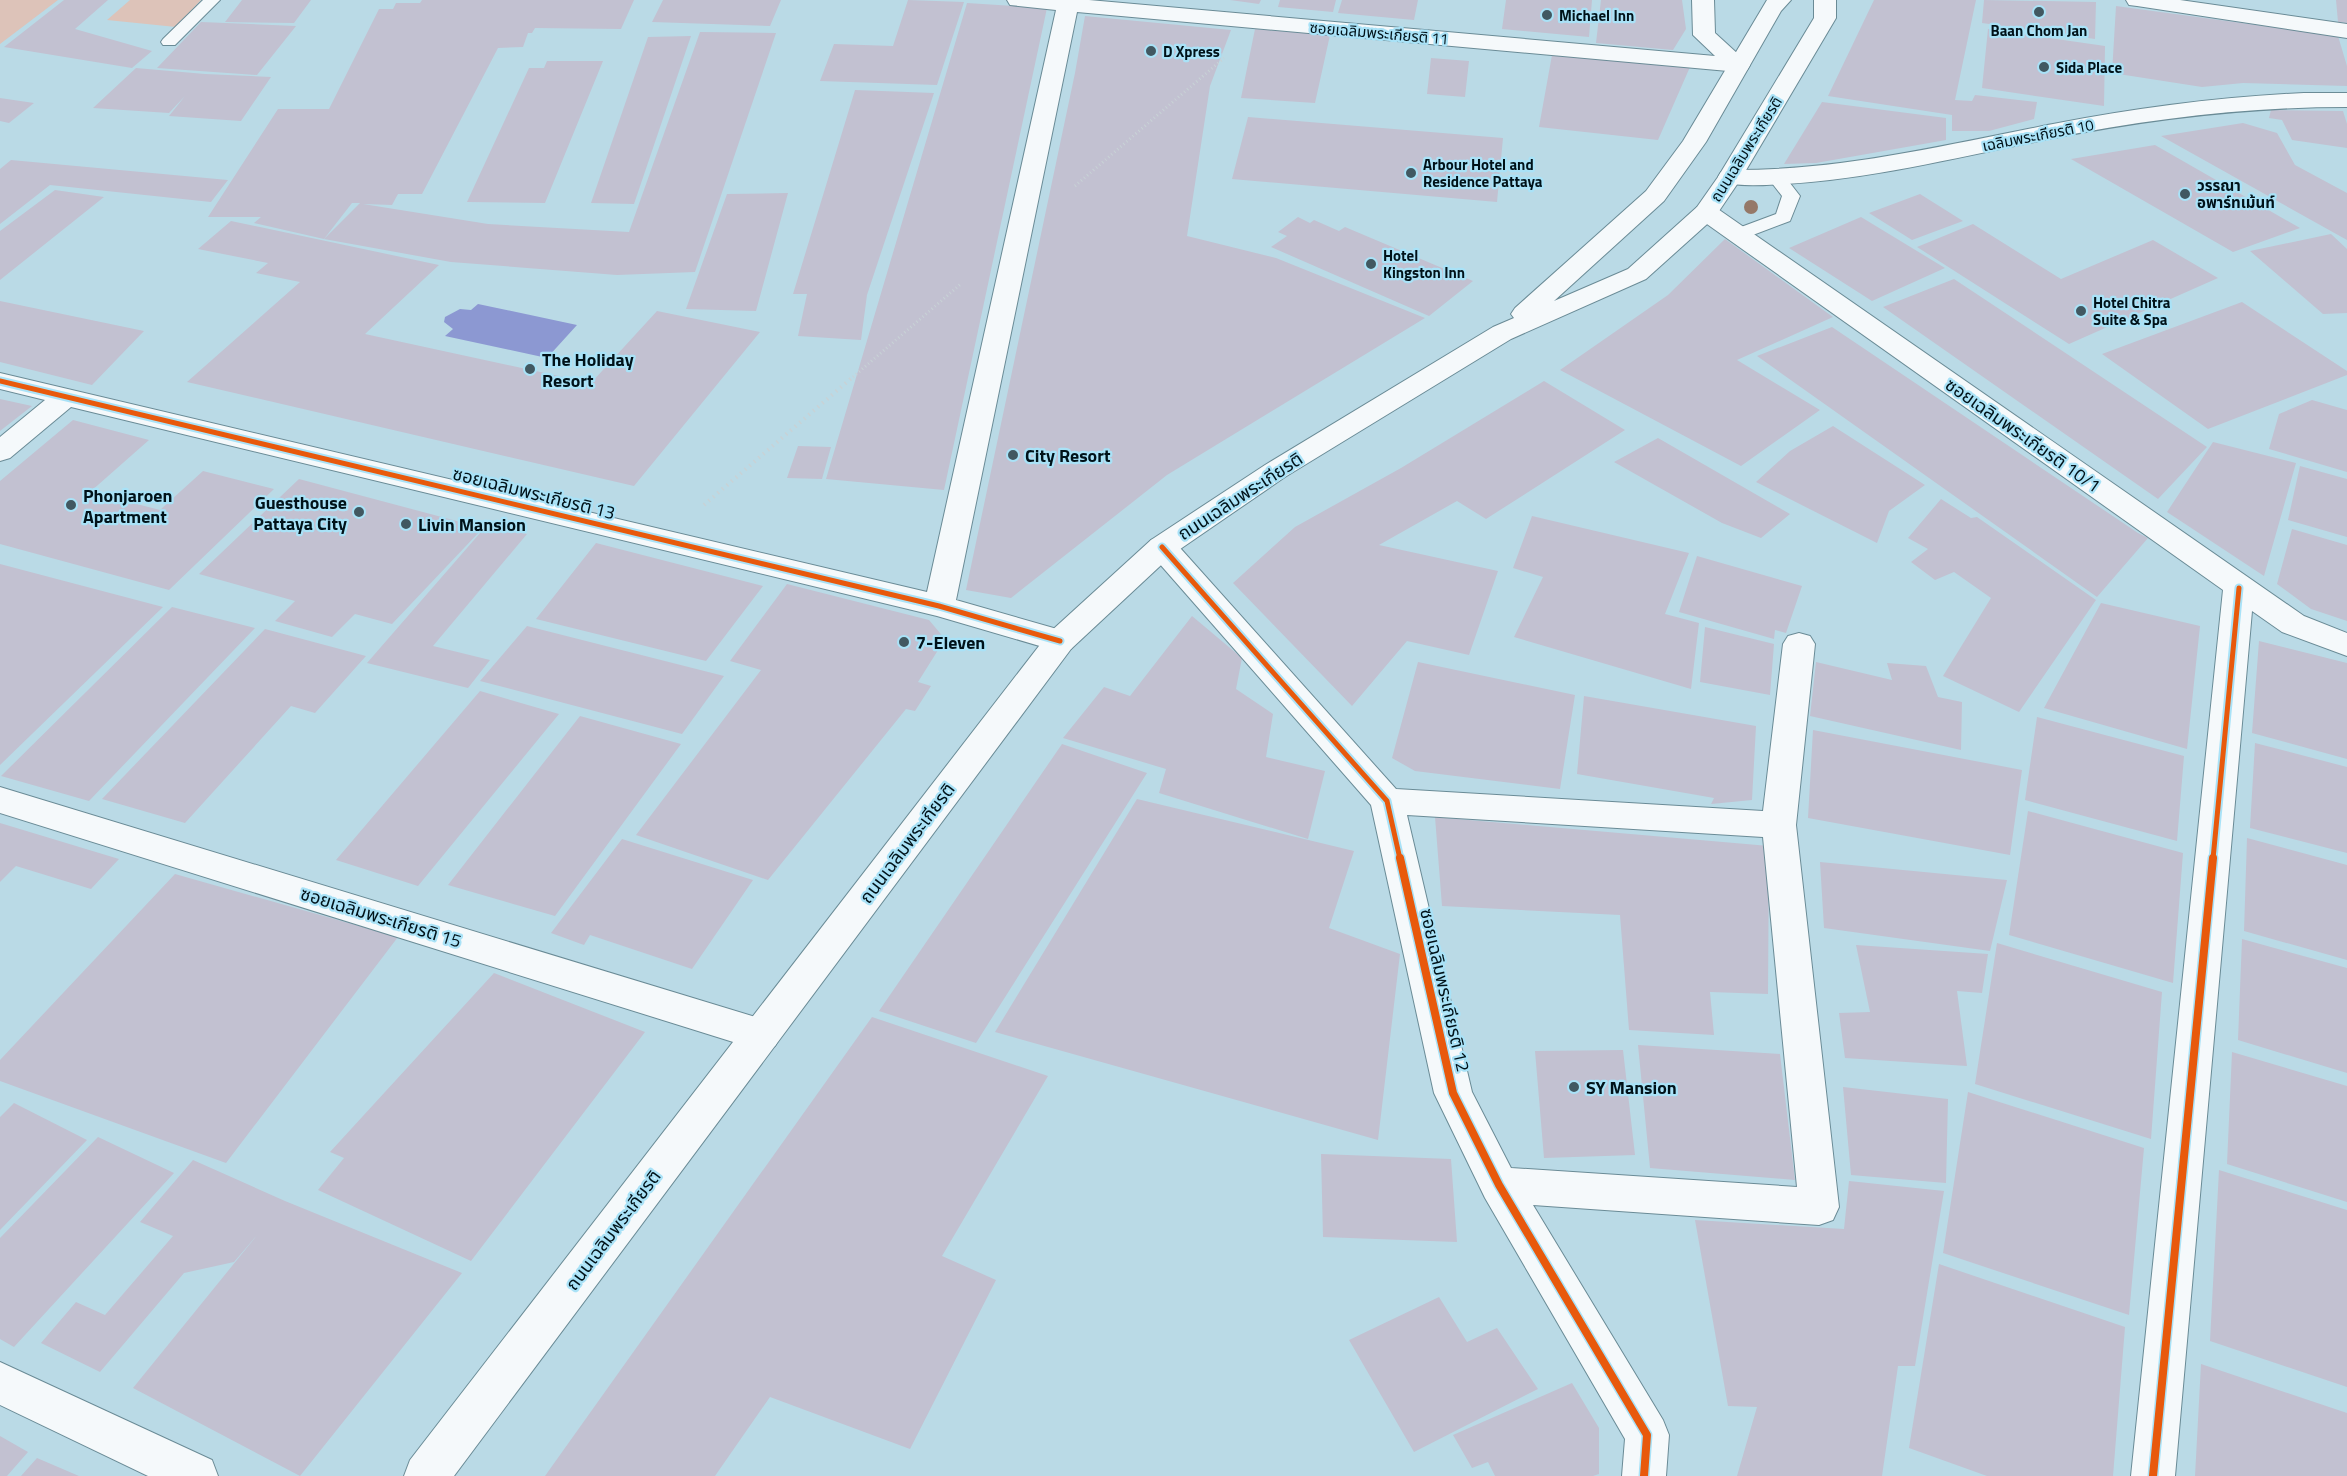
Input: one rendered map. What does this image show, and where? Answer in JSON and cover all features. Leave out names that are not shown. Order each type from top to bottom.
[{"type":"street","name":"ซอยเฉลิมพระเกียรติ 11","points":[[1018,0],[1740,65]]},
{"type":"street","points":[[1703,0],[1704,35],[1740,65]]},
{"type":"street","name":"ถนนเฉลิมพระเกียรติ","points":[[1502,333],[1655,196],[1694,142],[1772,7],[1780,0]]},
{"type":"street","name":"ถนนเฉลิมพระเกียรติ","points":[[426,1476],[1060,640],[1162,547],[1275,471],[1502,333],[1637,274],[1706,212],[1730,177],[1825,18],[1825,0]]},
{"type":"street","points":[[2137,0],[2347,31]]},
{"type":"street","points":[[939,606],[1068,4]]},
{"type":"street","name":"เฉลิมพระเกียรติ 10","points":[[1730,177],[1777,178],[1856,170],[2164,111],[2297,99],[2347,100]]},
{"type":"street","name":"ซอยเฉลิมพระเกียรติ 10/1","points":[[1706,212],[2293,624],[2347,645]]},
{"type":"street","name":"ซอยเฉลิมพระเกียรติ 13","points":[[0,381],[939,606],[1060,640]]},
{"type":"street","points":[[0,452],[67,396]]},
{"type":"street","name":"ซอยเฉลิมพระเกียรติ 12","points":[[1162,547],[1387,801],[1453,1094],[1499,1185],[1647,1435],[1644,1476]]},
{"type":"street","points":[[2153,1476],[2240,588]]},
{"type":"street","points":[[1499,1185],[1819,1207],[1779,825],[1799,645]]},
{"type":"street","name":"ซอยเฉลิมพระเกียรติ 15","points":[[0,800],[762,1035]]},
{"type":"street","points":[[1387,801],[1779,825]]},
{"type":"street","points":[[0,1383],[196,1476]]},
{"type":"lane","points":[[170,42],[212,0]]},
{"type":"lane","points":[[1739,234],[1784,217],[1791,196],[1777,178]]},
{"type":"shaded area","points":[[0,0],[58,0],[0,44]]},
{"type":"shaded area","points":[[130,0],[201,0],[176,27],[107,20]]},
{"type":"water","points":[[478,304],[577,325],[547,358],[445,336],[453,329],[444,322],[445,317],[460,309],[471,310]]},
{"type":"building","points":[[64,0],[108,0],[75,29],[152,51],[132,68],[4,47]]},
{"type":"building","points":[[242,0],[311,0],[294,23],[225,22]]},
{"type":"building","points":[[422,0],[634,0],[621,29],[535,28],[532,33],[528,33],[523,47],[498,48],[422,194],[398,194],[392,205],[363,204],[488,224],[629,232],[700,32],[776,33],[695,272],[617,275],[451,262],[324,239],[254,223],[261,217],[208,217],[278,109],[329,109],[379,9],[393,9],[396,3],[420,3]],"holes":[[[352,203],[360,203],[324,239]]]},
{"type":"building","points":[[663,0],[781,0],[770,26],[652,22]]},
{"type":"building","points":[[908,0],[964,2],[937,85],[820,81],[834,44],[893,46]]},
{"type":"building","points":[[1230,0],[1261,0],[1259,4]]},
{"type":"building","points":[[1280,0],[1336,0],[1333,12],[1278,7]]},
{"type":"building","points":[[1342,0],[1418,0],[1414,20],[1338,13]]},
{"type":"building","name":"Michael Inn","points":[[1506,0],[1592,0],[1589,37],[1502,29]]},
{"type":"building","points":[[1601,0],[1682,0],[1686,29],[1673,50],[1596,43]]},
{"type":"building","points":[[1874,0],[1976,0],[1955,100],[1972,101],[1975,95],[2037,102],[2034,119],[1989,131],[1952,131],[1952,115],[1828,96]]},
{"type":"building","name":"Baan Chom Jan","points":[[1984,0],[2096,2],[2095,39],[1982,23]]},
{"type":"building","points":[[2336,0],[2347,0],[2347,23],[2338,22]]},
{"type":"building","points":[[967,3],[1047,8],[944,490],[826,479]]},
{"type":"building","points":[[2116,6],[2338,36],[2347,66],[2347,86],[2243,83],[2202,87],[2112,73]]},
{"type":"building","points":[[1085,16],[1231,30],[1210,86],[1187,236],[1276,258],[1425,318],[1167,475],[1011,598],[966,590]]},
{"type":"building","points":[[201,22],[296,26],[257,75],[157,68]]},
{"type":"building","points":[[1255,29],[1330,35],[1315,103],[1241,98]]},
{"type":"building","name":"Sida Place","points":[[1988,29],[2105,46],[2104,106],[1982,88]]},
{"type":"building","points":[[691,36],[634,204],[591,203],[648,37]]},
{"type":"building","points":[[1552,55],[1690,67],[1658,140],[1539,127]]},
{"type":"building","points":[[1431,58],[1469,61],[1465,97],[1427,94]]},
{"type":"building","points":[[547,61],[603,61],[545,203],[467,202],[529,68],[544,68]]},
{"type":"building","points":[[136,68],[271,77],[241,121],[169,116],[185,96],[169,113],[93,108]]},
{"type":"building","points":[[855,90],[934,93],[867,295],[861,340],[798,336],[807,294],[793,294]]},
{"type":"building","points":[[0,98],[34,103],[9,123],[0,121]]},
{"type":"building","points":[[1822,102],[1946,118],[1946,140],[1816,163],[1784,164]]},
{"type":"building","points":[[2271,110],[2343,111],[2347,124],[2347,148],[2292,140],[2282,120],[2269,118]]},
{"type":"building","points":[[1248,117],[1503,138],[1497,202],[1232,179]]},
{"type":"building","points":[[2243,123],[2277,133],[2295,165],[2347,193],[2347,240],[2161,136]]},
{"type":"building","name":"วรรณา อพาร์ทเม้นท์","points":[[2155,145],[2300,228],[2233,252],[2071,159]]},
{"type":"building","points":[[11,160],[228,180],[211,202],[50,185],[0,224],[0,169]]},
{"type":"building","points":[[55,190],[104,197],[0,280],[0,231]]},
{"type":"building","points":[[788,193],[756,311],[686,309],[727,194]]},
{"type":"building","points":[[1920,194],[1963,221],[1912,240],[1869,213]]},
{"type":"building","name":"Hotel Kingston Inn","points":[[1298,217],[1310,223],[1314,220],[1339,231],[1345,227],[1473,281],[1429,316],[1271,247],[1287,236],[1278,232]]},
{"type":"building","points":[[1861,217],[1945,268],[1872,301],[1789,248]]},
{"type":"building","points":[[231,221],[439,265],[365,334],[591,383],[657,311],[760,332],[634,486],[187,382],[300,282],[256,273],[268,263],[198,249]]},
{"type":"building","name":"Hotel Chitra Suite & Spa","points":[[1973,224],[2061,279],[2153,240],[2218,278],[2069,344],[1917,247]]},
{"type":"building","points":[[2331,234],[2347,249],[2347,313],[2323,314],[2250,251]]},
{"type":"building","points":[[1725,239],[1833,317],[1737,360],[1820,410],[1741,466],[1560,370],[1668,295]]},
{"type":"building","points":[[1954,279],[2207,447],[2158,499],[1883,307]]},
{"type":"building","points":[[0,301],[144,331],[92,385],[0,362]]},
{"type":"building","points":[[2242,302],[2347,371],[2347,375],[2208,429],[2102,354]]},
{"type":"building","points":[[1832,327],[2148,538],[2097,597],[1757,356]]},
{"type":"building","points":[[1544,381],[1625,430],[1486,519],[1457,501],[1379,545],[1498,571],[1469,655],[1407,641],[1352,706],[1233,583],[1295,527],[1401,468]]},
{"type":"building","points":[[0,399],[32,406],[0,431]]},
{"type":"building","points":[[2312,400],[2347,410],[2347,472],[2269,449],[2279,414]]},
{"type":"building","name":"Phonjaroen Apartment","points":[[73,420],[149,440],[90,492],[160,510],[203,471],[274,489],[169,590],[0,544],[0,481]]},
{"type":"building","points":[[1833,426],[1925,485],[1889,511],[1877,543],[1756,482],[1790,451]]},
{"type":"building","points":[[1658,438],[1790,514],[1761,538],[1722,523],[1614,462]]},
{"type":"building","points":[[2213,442],[2296,463],[2264,576],[2167,512]]},
{"type":"building","points":[[798,446],[831,447],[822,479],[787,478]]},
{"type":"building","points":[[2300,466],[2347,479],[2347,537],[2288,520]]},
{"type":"building","points":[[299,479],[483,528],[392,624],[355,614],[332,637],[275,621],[295,601],[199,574]]},
{"type":"building","points":[[1941,499],[1971,518],[1977,517],[2096,600],[2019,712],[1943,676],[1991,598],[1954,572],[1935,580],[1911,562],[1928,549],[1908,538]]},
{"type":"building","points":[[1532,516],[1689,553],[1665,614],[1699,623],[1691,689],[1514,637],[1543,577],[1513,568]]},
{"type":"building","points":[[487,525],[527,534],[433,646],[490,660],[468,688],[367,663]]},
{"type":"building","points":[[2292,529],[2347,545],[2347,621],[2311,609],[2277,584]]},
{"type":"building","points":[[596,543],[763,586],[706,661],[536,619]]},
{"type":"building","points":[[1697,556],[1802,586],[1786,633],[1775,630],[1774,639],[1679,612]]},
{"type":"building","points":[[0,564],[163,607],[0,765]]},
{"type":"building","points":[[787,584],[929,620],[945,639],[918,682],[931,686],[915,711],[906,709],[768,880],[636,835],[761,670],[730,661]]},
{"type":"building","points":[[2101,603],[2200,626],[2187,749],[2044,708]]},
{"type":"building","points":[[172,607],[255,628],[89,801],[1,776]]},
{"type":"building","points":[[1192,616],[1242,658],[1236,689],[1273,714],[1266,757],[1325,771],[1308,839],[1159,793],[1166,769],[1063,738],[1104,687],[1130,696]]},
{"type":"building","points":[[527,626],[724,676],[682,734],[480,681]]},
{"type":"building","points":[[1705,627],[1774,644],[1770,695],[1700,682]]},
{"type":"building","points":[[265,629],[366,656],[315,713],[291,706],[185,823],[102,799]]},
{"type":"building","points":[[2259,641],[2347,663],[2347,759],[2252,733]]},
{"type":"building","points":[[1418,662],[1575,695],[1560,789],[1415,771],[1392,758]]},
{"type":"building","points":[[1816,662],[1892,680],[1887,663],[1926,666],[1938,697],[1962,702],[1961,750],[1810,716]]},
{"type":"building","points":[[480,691],[559,714],[418,886],[336,860]]},
{"type":"building","points":[[1584,696],[1756,726],[1752,800],[1711,804],[1714,798],[1577,774]]},
{"type":"building","points":[[580,716],[681,744],[555,916],[448,885]]},
{"type":"building","points":[[2037,717],[2184,756],[2177,841],[2025,800]]},
{"type":"building","points":[[1813,730],[2022,770],[2010,855],[1808,818]]},
{"type":"building","points":[[2255,743],[2347,767],[2347,853],[2250,828]]},
{"type":"building","points":[[1062,744],[1147,773],[976,1043],[879,1011]]},
{"type":"building","points":[[1137,799],[1354,851],[1329,928],[1400,954],[1378,1140],[995,1032]]},
{"type":"building","points":[[2028,811],[2183,853],[2173,983],[2009,935]]},
{"type":"building","points":[[1435,817],[1769,846],[1768,994],[1710,992],[1714,1035],[1629,1030],[1620,915],[1442,906]]},
{"type":"building","points":[[0,823],[119,859],[91,889],[16,866],[0,882]]},
{"type":"building","points":[[2247,838],[2347,865],[2347,960],[2244,931]]},
{"type":"building","points":[[622,839],[753,880],[692,969],[590,935],[584,945],[551,933]]},
{"type":"building","points":[[1820,862],[2007,880],[1990,951],[1824,928]]},
{"type":"building","points":[[175,874],[398,937],[226,1163],[0,1081],[0,1060]]},
{"type":"building","points":[[2242,939],[2347,968],[2347,1073],[2238,1040]]},
{"type":"building","points":[[1997,943],[2162,992],[2151,1139],[1975,1084]]},
{"type":"building","points":[[1856,945],[1988,954],[1982,993],[1957,991],[1967,1066],[1845,1058],[1839,1013],[1870,1012]]},
{"type":"building","points":[[494,973],[645,1032],[471,1261],[318,1190],[344,1158],[330,1152]]},
{"type":"building","points":[[872,1017],[1048,1076],[942,1256],[996,1280],[910,1449],[770,1397],[715,1476],[545,1476]]},
{"type":"building","points":[[1638,1045],[1780,1054],[1795,1180],[1650,1168]]},
{"type":"building","points":[[1623,1050],[1635,1155],[1544,1158],[1535,1051]]},
{"type":"building","points":[[2232,1052],[2347,1086],[2347,1202],[2227,1164]]},
{"type":"building","points":[[1843,1087],[1948,1099],[1946,1183],[1851,1175]]},
{"type":"building","points":[[1968,1092],[2144,1148],[2129,1315],[1943,1253]]},
{"type":"building","points":[[14,1103],[87,1140],[0,1230],[0,1117]]},
{"type":"building","points":[[98,1137],[174,1173],[14,1347],[0,1339],[0,1238]]},
{"type":"building","points":[[1321,1154],[1451,1159],[1457,1242],[1323,1237]]},
{"type":"building","points":[[193,1160],[285,1201],[462,1273],[300,1476],[133,1388],[258,1234],[234,1262],[184,1273],[100,1372],[41,1343],[76,1302],[105,1315],[173,1236],[140,1222]]},
{"type":"building","points":[[2219,1170],[2347,1210],[2347,1387],[2210,1341]]},
{"type":"building","points":[[1849,1181],[1944,1191],[1915,1366],[1898,1366],[1882,1476],[1737,1476],[1757,1407],[1728,1406],[1695,1220],[1844,1229]]},
{"type":"building","points":[[1939,1264],[2125,1327],[2113,1476],[1987,1476],[1909,1448]]},
{"type":"building","points":[[1439,1297],[1467,1342],[1497,1328],[1538,1389],[1414,1452],[1349,1340]]},
{"type":"building","points":[[2201,1364],[2347,1413],[2347,1476],[2195,1476]]},
{"type":"building","points":[[1572,1383],[1599,1428],[1599,1474],[1593,1476],[1495,1476],[1488,1462],[1472,1468],[1453,1435]]},
{"type":"building","points":[[0,1436],[28,1452],[7,1476],[0,1476]]},
{"type":"building","points":[[37,1458],[79,1476],[21,1476]]},
{"type":"cycle path","points":[[0,381],[939,606],[1060,641]]},
{"type":"cycle path","points":[[1162,547],[1387,801],[1453,1093],[1499,1185],[1647,1435],[1644,1476]]},
{"type":"cycle path","points":[[2153,1476],[2239,588]]},
{"type":"place","name":"Baan Chom Jan","points":[[2039,12]]},
{"type":"place","name":"Michael Inn","points":[[1547,15]]},
{"type":"place","name":"D Xpress","points":[[1151,51]]},
{"type":"place","name":"Sida Place","points":[[2044,67]]},
{"type":"place","name":"Arbour Hotel and Residence Pattaya","points":[[1411,173]]},
{"type":"place","name":"วรรณา อพาร์ทเม้นท์","points":[[2185,194]]},
{"type":"place","name":"Hotel Kingston Inn","points":[[1371,264]]},
{"type":"place","name":"Hotel Chitra Suite & Spa","points":[[2081,311]]},
{"type":"place","name":"The Holiday Resort","points":[[530,369]]},
{"type":"place","name":"City Resort","points":[[1013,455]]},
{"type":"place","name":"Phonjaroen Apartment","points":[[71,505]]},
{"type":"place","name":"Guesthouse Pattaya City","points":[[359,512]]},
{"type":"place","name":"Livin Mansion","points":[[406,524]]},
{"type":"place","name":"7-Eleven","points":[[904,642]]},
{"type":"place","name":"SY Mansion","points":[[1574,1087]]}]
